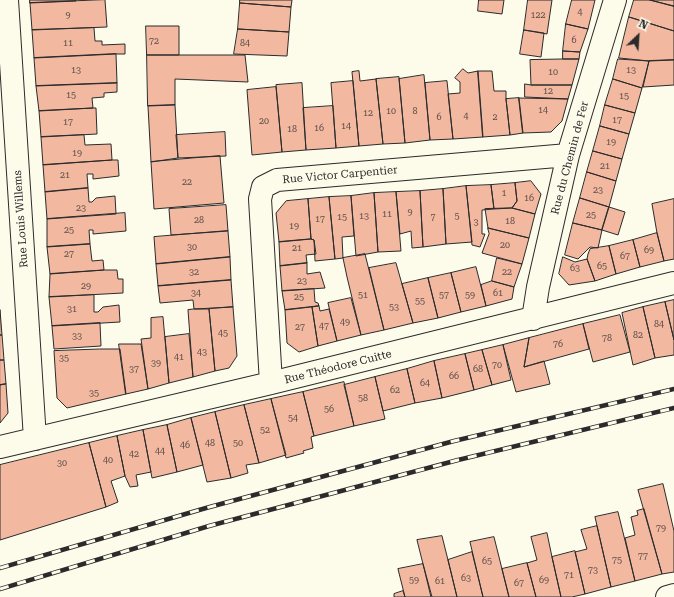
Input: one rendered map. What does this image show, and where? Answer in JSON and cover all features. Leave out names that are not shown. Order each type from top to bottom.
[{"type":"street","name":"Rue Louis Willems","points":[[7,0],[35,439]]},
{"type":"street","name":"Rue du Chemin de Fer","points":[[533,319],[538,287],[568,155],[615,0]]},
{"type":"street","name":"Rue Victor Carpentier","points":[[271,383],[260,198],[263,187],[277,180],[568,155]]},
{"type":"street","name":"Rue Théodore Cuitte","points":[[0,447],[271,383],[674,283]]},
{"type":"street","points":[[667,597],[674,595]]},
{"type":"building","points":[[30,0],[76,0],[76,1],[30,3]]},
{"type":"building","points":[[105,0],[107,27],[32,30],[30,3]]},
{"type":"building","points":[[240,0],[292,0],[291,7],[240,3]]},
{"type":"building","points":[[479,0],[504,0],[502,14],[478,11]]},
{"type":"building","points":[[528,0],[552,0],[547,34],[524,30]]},
{"type":"building","points":[[572,0],[595,0],[588,29],[566,24]]},
{"type":"building","points":[[634,0],[650,0],[674,6],[674,31],[629,17]]},
{"type":"building","points":[[650,0],[674,0],[674,6]]},
{"type":"building","points":[[240,3],[291,7],[289,32],[238,29]]},
{"type":"building","points":[[629,17],[674,31],[674,60],[649,61],[619,58]]},
{"type":"building","points":[[566,24],[588,29],[580,52],[563,51]]},
{"type":"building","points":[[146,26],[179,26],[179,55],[147,55]]},
{"type":"building","points":[[94,28],[95,41],[102,41],[102,45],[125,44],[125,54],[34,58],[32,30]]},
{"type":"building","points":[[238,29],[289,32],[287,56],[234,54]]},
{"type":"building","points":[[524,30],[544,33],[541,57],[520,54]]},
{"type":"building","points":[[563,51],[580,52],[579,59],[563,59]]},
{"type":"building","points":[[116,54],[117,83],[36,86],[34,58]]},
{"type":"building","points":[[147,55],[245,55],[248,82],[175,79],[175,105],[148,106]]},
{"type":"building","points":[[579,59],[572,85],[531,85],[530,60]]},
{"type":"building","points":[[618,59],[649,61],[642,88],[613,79]]},
{"type":"building","points":[[674,60],[674,85],[643,87],[649,61]]},
{"type":"building","points":[[463,69],[468,73],[478,71],[483,137],[453,139],[448,94],[460,93],[460,82],[455,78]]},
{"type":"building","points":[[359,71],[360,81],[376,79],[383,144],[359,146],[352,72]]},
{"type":"building","points":[[478,71],[492,71],[494,91],[506,91],[510,135],[483,137]]},
{"type":"building","points":[[424,75],[430,140],[405,143],[399,79]]},
{"type":"building","points":[[399,77],[405,143],[383,144],[376,79]]},
{"type":"building","points":[[613,79],[642,88],[635,113],[605,105]]},
{"type":"building","points":[[353,81],[359,146],[336,148],[331,83]]},
{"type":"building","points":[[447,81],[453,139],[430,140],[425,83]]},
{"type":"building","points":[[117,83],[117,92],[104,93],[104,97],[92,98],[93,108],[39,111],[36,86]]},
{"type":"building","points":[[302,83],[306,150],[282,152],[276,85]]},
{"type":"building","points":[[525,84],[572,85],[568,99],[525,97]]},
{"type":"building","points":[[276,87],[282,152],[252,155],[247,90]]},
{"type":"building","points":[[519,98],[568,99],[562,121],[551,132],[523,133]]},
{"type":"building","points":[[519,98],[523,133],[510,135],[506,99]]},
{"type":"building","points":[[175,105],[178,158],[151,162],[148,106]]},
{"type":"building","points":[[605,105],[635,113],[629,134],[600,126]]},
{"type":"building","points":[[333,106],[336,148],[306,150],[303,108]]},
{"type":"building","points":[[96,108],[97,134],[41,137],[39,111]]},
{"type":"building","points":[[600,126],[629,134],[622,159],[593,151]]},
{"type":"building","points":[[225,132],[226,156],[178,158],[176,135]]},
{"type":"building","points":[[84,135],[85,145],[111,144],[112,160],[43,165],[41,137]]},
{"type":"building","points":[[593,151],[622,159],[616,181],[587,172]]},
{"type":"building","points":[[220,156],[224,203],[154,209],[151,162]]},
{"type":"building","points":[[118,160],[119,176],[93,179],[93,174],[87,174],[88,188],[45,192],[43,165]]},
{"type":"building","points":[[587,172],[616,181],[609,207],[580,198]]},
{"type":"building","points":[[531,181],[541,194],[535,214],[512,208],[517,201],[515,183]]},
{"type":"building","points":[[515,183],[517,201],[512,208],[494,209],[491,185]]},
{"type":"building","points":[[491,185],[494,209],[482,210],[482,234],[485,234],[480,247],[472,245],[466,186]]},
{"type":"building","points":[[466,186],[472,242],[446,244],[443,189]]},
{"type":"building","points":[[88,188],[89,202],[92,202],[96,198],[115,196],[116,214],[47,219],[45,192]]},
{"type":"building","points":[[443,189],[446,244],[423,247],[420,191]]},
{"type":"building","points":[[420,191],[423,247],[412,248],[411,231],[400,234],[396,192]]},
{"type":"building","points":[[396,192],[401,251],[378,252],[374,193]]},
{"type":"building","points":[[374,193],[378,252],[356,256],[351,196]]},
{"type":"building","points":[[351,196],[354,236],[342,237],[343,258],[335,259],[329,197]]},
{"type":"building","points":[[329,197],[335,259],[315,261],[314,240],[311,239],[308,199]]},
{"type":"building","points":[[580,198],[609,207],[602,230],[573,223]]},
{"type":"building","points":[[308,199],[311,239],[279,242],[276,213],[286,201]]},
{"type":"building","points":[[674,199],[674,259],[664,261],[652,204]]},
{"type":"building","points":[[226,205],[228,231],[171,235],[169,209]]},
{"type":"building","points":[[609,207],[625,212],[618,235],[602,230]]},
{"type":"building","points":[[512,208],[535,214],[529,238],[488,228],[485,209]]},
{"type":"building","points":[[125,213],[126,231],[93,234],[93,230],[89,230],[90,244],[47,247],[47,219]]},
{"type":"building","points":[[573,223],[602,230],[598,248],[590,247],[578,259],[565,255]]},
{"type":"building","points":[[488,228],[529,238],[522,264],[482,253],[489,234]]},
{"type":"building","points":[[228,231],[230,257],[156,264],[154,237]]},
{"type":"building","points":[[657,233],[664,261],[640,267],[633,240]]},
{"type":"building","points":[[314,240],[316,254],[306,255],[307,263],[280,266],[279,242]]},
{"type":"building","points":[[633,240],[640,267],[616,274],[609,246]]},
{"type":"building","points":[[90,244],[92,261],[103,260],[104,270],[50,274],[47,247]]},
{"type":"building","points":[[609,246],[616,274],[595,281],[587,259],[590,249]]},
{"type":"building","points":[[365,254],[384,330],[361,335],[343,258]]},
{"type":"building","points":[[230,257],[231,280],[158,286],[156,264]]},
{"type":"building","points":[[563,257],[575,262],[587,259],[595,281],[569,285],[559,274]]},
{"type":"building","points":[[497,258],[522,264],[514,287],[492,281]]},
{"type":"building","points":[[307,263],[307,274],[320,272],[325,288],[282,291],[280,266]]},
{"type":"building","points":[[396,263],[413,323],[384,330],[369,268]]},
{"type":"building","points":[[476,267],[486,306],[461,312],[451,273]]},
{"type":"building","points":[[117,270],[118,279],[123,279],[123,293],[49,297],[50,274]]},
{"type":"building","points":[[451,273],[461,312],[438,318],[428,278]]},
{"type":"building","points":[[428,278],[438,318],[413,323],[402,284]]},
{"type":"building","points":[[231,280],[233,307],[194,309],[193,300],[160,303],[158,286]]},
{"type":"building","points":[[492,281],[514,287],[512,299],[486,306],[481,285]]},
{"type":"building","points":[[314,289],[315,302],[318,303],[319,306],[285,310],[282,291]]},
{"type":"building","points":[[94,295],[94,312],[98,312],[103,307],[119,305],[120,322],[52,326],[49,297]]},
{"type":"building","points":[[351,298],[361,335],[337,341],[328,303]]},
{"type":"building","points":[[674,300],[674,340],[665,302]]},
{"type":"building","points":[[665,302],[674,340],[674,355],[655,358],[643,307]]},
{"type":"building","points":[[319,306],[320,311],[329,309],[337,341],[318,346],[312,307]]},
{"type":"building","points":[[233,307],[237,356],[229,368],[215,371],[209,309]]},
{"type":"building","points":[[312,307],[318,346],[299,352],[287,343],[285,310]]},
{"type":"building","points":[[643,307],[655,358],[633,365],[622,313]]},
{"type":"building","points":[[209,309],[215,371],[193,377],[188,310]]},
{"type":"building","points":[[0,310],[2,335],[0,335]]},
{"type":"building","points":[[620,315],[630,352],[593,362],[583,324]]},
{"type":"building","points":[[163,317],[169,383],[148,389],[141,339],[151,338],[151,318]]},
{"type":"building","points":[[100,323],[101,346],[54,349],[52,326]]},
{"type":"building","points":[[583,324],[589,349],[524,367],[529,338]]},
{"type":"building","points":[[189,334],[193,377],[169,383],[165,337]]},
{"type":"building","points":[[0,335],[2,335],[4,360],[0,360]]},
{"type":"building","points":[[529,338],[524,367],[544,361],[550,384],[516,392],[503,345]]},
{"type":"building","points":[[119,344],[141,344],[148,389],[126,394]]},
{"type":"building","points":[[503,345],[511,380],[492,385],[482,350]]},
{"type":"building","points":[[120,349],[126,394],[67,408],[57,398],[54,351]]},
{"type":"building","points":[[482,350],[492,385],[474,390],[465,354]]},
{"type":"building","points":[[465,354],[474,390],[442,398],[434,361]]},
{"type":"building","points":[[0,360],[4,360],[6,384],[0,385]]},
{"type":"building","points":[[434,361],[442,398],[415,403],[407,369]]},
{"type":"building","points":[[407,369],[415,403],[383,411],[375,377]]},
{"type":"building","points":[[375,377],[385,419],[354,426],[344,385]]},
{"type":"building","points":[[344,382],[354,426],[314,436],[303,392]]},
{"type":"building","points":[[6,384],[8,413],[0,423],[0,385]]},
{"type":"building","points":[[303,392],[314,436],[311,437],[313,448],[303,451],[304,453],[286,458],[271,399]]},
{"type":"building","points":[[271,399],[286,455],[259,463],[244,405]]},
{"type":"building","points":[[244,405],[259,463],[246,465],[248,473],[231,478],[215,412]]},
{"type":"building","points":[[215,412],[231,478],[207,482],[191,418]]},
{"type":"building","points":[[191,418],[203,465],[177,472],[167,425]]},
{"type":"building","points":[[167,425],[177,472],[152,478],[143,430]]},
{"type":"building","points":[[143,430],[151,472],[136,475],[138,486],[130,487],[125,476],[117,436]]},
{"type":"building","points":[[117,436],[125,476],[111,481],[118,502],[106,507],[89,443]]},
{"type":"building","points":[[89,443],[106,507],[0,540],[0,465]]},
{"type":"building","points":[[663,484],[674,531],[674,572],[662,574],[638,490]]},
{"type":"building","points":[[644,509],[662,574],[635,581],[625,538],[635,535],[631,517],[638,515],[637,511]]},
{"type":"building","points":[[618,512],[635,581],[611,587],[595,517]]},
{"type":"building","points":[[597,526],[611,587],[585,594],[575,552],[587,549],[581,530]]},
{"type":"building","points":[[547,533],[561,597],[536,597],[527,563],[537,560],[531,537]]},
{"type":"building","points":[[442,536],[457,597],[432,597],[417,540]]},
{"type":"building","points":[[494,537],[509,597],[483,597],[470,542]]},
{"type":"building","points":[[575,551],[585,594],[572,597],[561,597],[552,557]]},
{"type":"building","points":[[472,552],[483,597],[457,597],[448,560]]},
{"type":"building","points":[[527,563],[536,597],[509,597],[502,569]]},
{"type":"building","points":[[423,564],[431,597],[405,597],[398,569]]},
{"type":"building","points":[[403,591],[405,597],[394,597],[394,594]]},
{"type":"railway","points":[[0,568],[206,508],[454,441],[674,389]]},
{"type":"railway","points":[[0,589],[209,526],[458,460],[674,408]]}]
